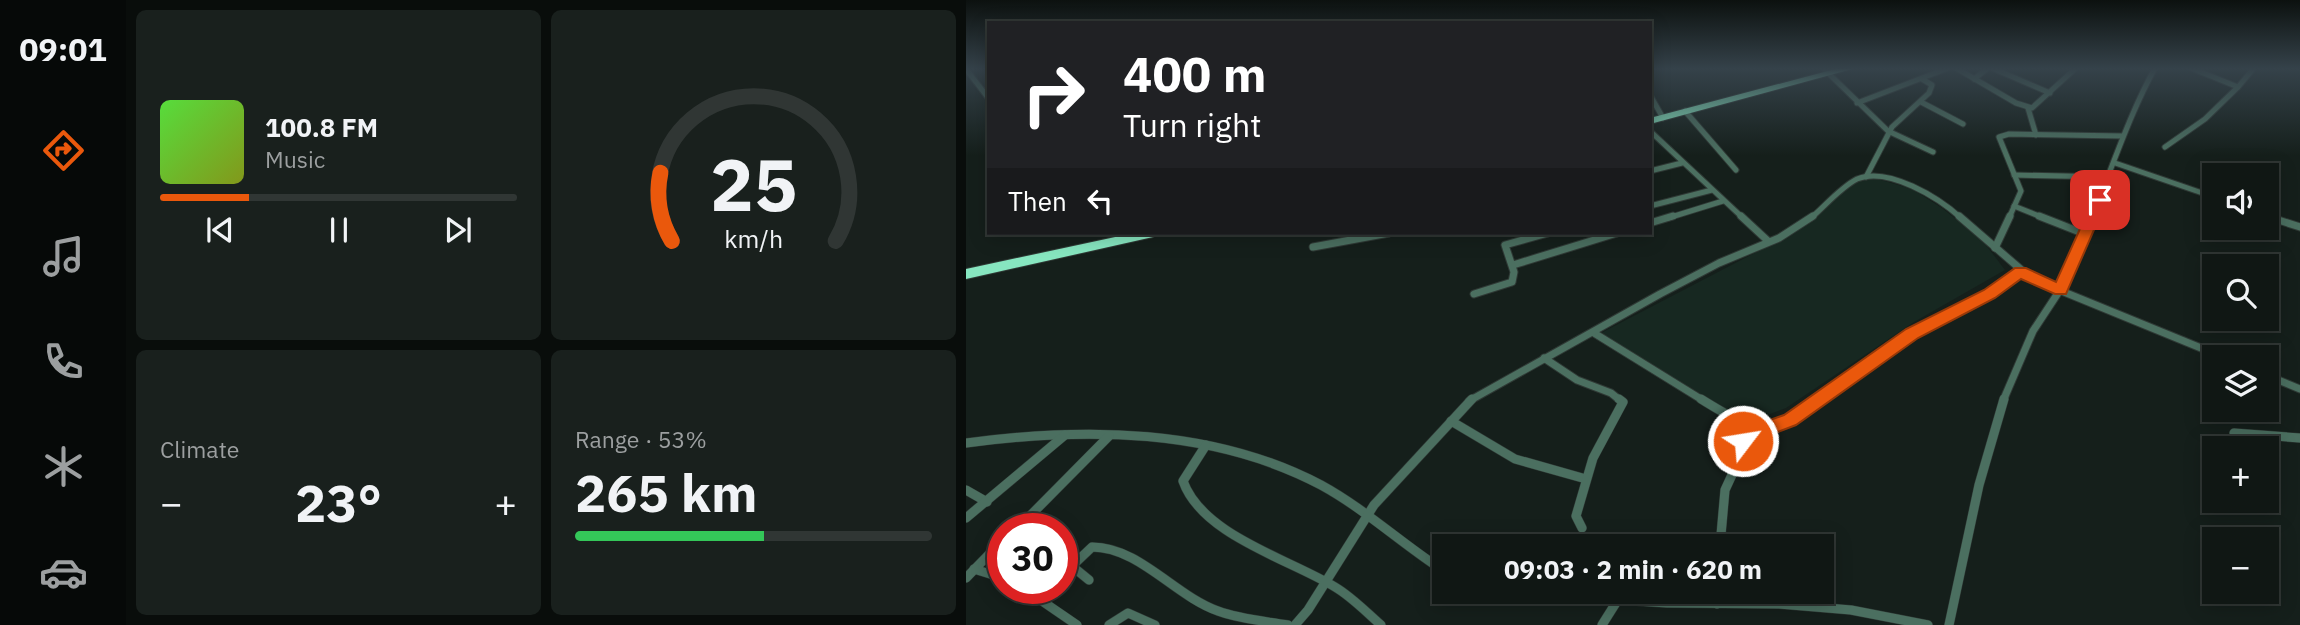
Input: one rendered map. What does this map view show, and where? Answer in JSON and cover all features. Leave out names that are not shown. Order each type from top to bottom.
[{"type":"highway","points":[[1652,121],[1733,97]]},
{"type":"highway","points":[[966,274],[1134,235]]},
{"type":"street","points":[[1851,97],[1888,131],[1933,152]]},
{"type":"street","points":[[1857,103],[1873,97]]},
{"type":"street","points":[[1866,177],[1888,131],[1913,112],[1925,97]]},
{"type":"street","points":[[2008,97],[2028,108],[2039,105],[2046,97]]},
{"type":"street","points":[[1949,625],[1979,485],[2006,392],[2033,331],[2060,290],[2110,177],[2131,112],[2139,97]]},
{"type":"street","points":[[2165,147],[2206,119],[2228,97]]},
{"type":"street","points":[[1652,99],[1663,118]]},
{"type":"street","points":[[1921,102],[1963,124]]},
{"type":"street","points":[[2028,108],[2036,135]]},
{"type":"street","points":[[1685,111],[1736,170]]},
{"type":"street","points":[[1652,133],[1768,241]]},
{"type":"street","points":[[1995,248],[2021,191],[1999,137],[2123,136]]},
{"type":"street","points":[[1652,170],[1682,163]]},
{"type":"street","points":[[2115,163],[2202,193]]},
{"type":"street","points":[[2014,176],[2110,177]]},
{"type":"street","points":[[1294,625],[1361,530],[1365,517],[1465,404],[1485,389],[1594,333],[1648,300],[1801,224],[1850,184],[1866,177],[1891,179],[1924,191],[1948,206],[2020,272],[2202,348]]},
{"type":"street","points":[[1652,205],[1712,190]]},
{"type":"street","points":[[1652,222],[1723,201]]},
{"type":"street","points":[[2014,206],[2085,234]]},
{"type":"street","points":[[2279,220],[2300,227]]},
{"type":"street","points":[[1313,247],[1379,235]]},
{"type":"street","points":[[1474,294],[1510,284],[1514,277],[1513,265],[1505,245],[1541,235]]},
{"type":"street","points":[[1513,265],[1610,235]]},
{"type":"street","points":[[1594,333],[1673,383],[1748,425],[1770,428],[1790,420],[1912,334],[1989,294],[2020,272]]},
{"type":"street","points":[[1544,358],[1577,380],[1611,393],[1623,402],[1593,458],[1586,479],[1576,516],[1582,528]]},
{"type":"street","points":[[2279,380],[2300,388]]},
{"type":"street","points":[[1451,421],[1516,459],[1586,479]]},
{"type":"street","points":[[1721,534],[1725,490],[1737,464],[1748,425]]},
{"type":"street","points":[[2234,433],[2300,438]]},
{"type":"street","points":[[966,443],[1066,434],[1148,436],[1206,445],[1300,475],[1332,492],[1432,563]]},
{"type":"street","points":[[966,518],[1066,434]]},
{"type":"street","points":[[1036,513],[1109,436]]},
{"type":"street","points":[[1206,445],[1183,481],[1184,489],[1197,505],[1226,530],[1325,581],[1381,625]]},
{"type":"street","points":[[966,491],[987,502]]},
{"type":"street","points":[[1078,560],[1092,547],[1103,547],[1144,565],[1209,608],[1289,625]]},
{"type":"street","points":[[966,578],[987,556]]},
{"type":"street","points":[[974,569],[987,573]]},
{"type":"street","points":[[1078,571],[1089,580]]},
{"type":"street","points":[[1046,604],[1077,625]]},
{"type":"street","points":[[1602,625],[1615,604]]},
{"type":"street","points":[[1717,604],[1851,610],[1928,625]]},
{"type":"street","points":[[1109,625],[1128,613],[1155,625]]},
{"type":"shaded area","points":[[1864,175],[1912,189],[1942,208],[1983,241],[2005,270],[1914,322],[1786,408],[1752,421],[1723,408],[1601,333],[1793,233],[1848,182]]},
{"type":"route","points":[[1743,441],[1748,425],[1770,428],[1790,420],[1924,326],[1989,294],[2020,272],[2060,290],[2100,200]]}]
